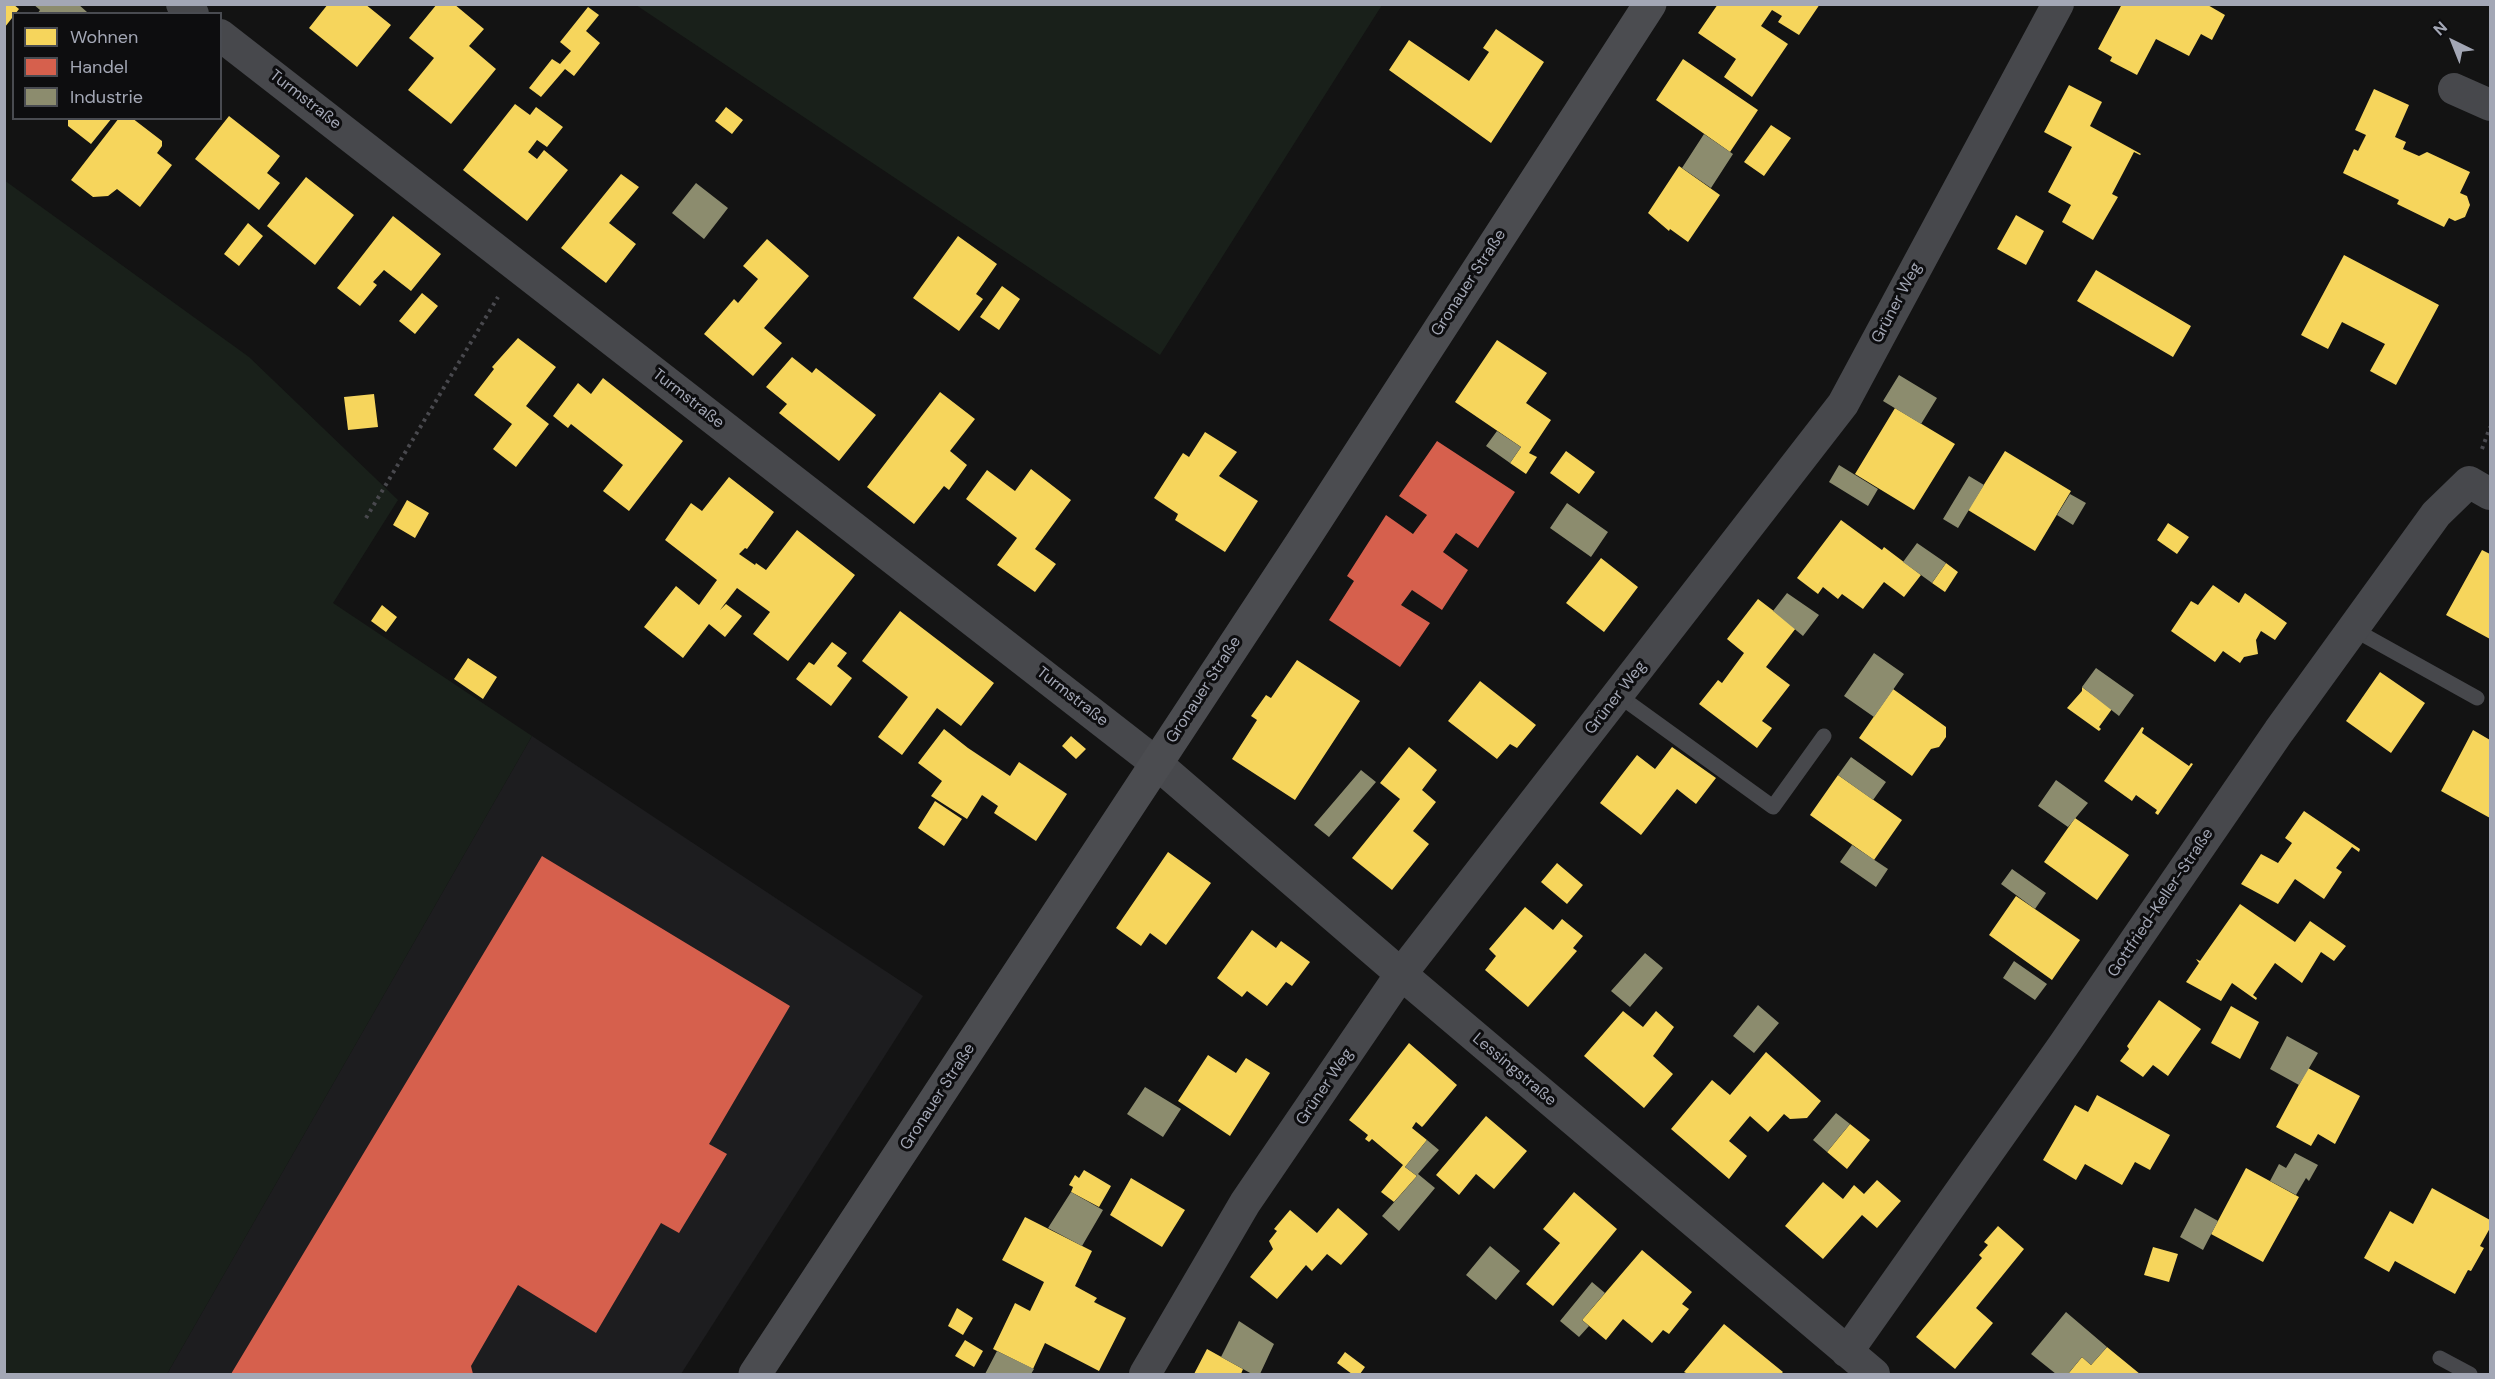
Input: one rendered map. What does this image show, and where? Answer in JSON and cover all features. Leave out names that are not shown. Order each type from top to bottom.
[{"type":"main road","name":"Gronauer Straße","points":[[755,1374],[1650,4]]},
{"type":"street","name":"Grüner Weg","points":[[1145,1374],[1245,1203],[1401,974],[1843,404],[2058,4]]},
{"type":"street","name":"Turmstraße","points":[[222,37],[1156,763]]},
{"type":"street","points":[[2454,89],[2490,105]]},
{"type":"street","name":"Gottfried-Keller-Straße","points":[[1847,1352],[2063,1046],[2279,731],[2436,514],[2469,482],[2490,494]]},
{"type":"street","name":"Lessingstraße","points":[[1156,763],[1401,974],[1874,1374]]},
{"type":"lane","points":[[2353,629],[2477,698]]},
{"type":"lane","points":[[1618,695],[1773,807],[1824,736]]},
{"type":"lane","points":[[2440,1358],[2470,1374]]},
{"type":"path","points":[[366,518],[517,265]]},
{"type":"shaded area","points":[[636,5],[1382,5],[1160,355]]},
{"type":"shaded area","points":[[4,180],[249,357],[398,500],[333,603],[532,736],[167,1374],[5,1374]]},
{"type":"shaded area","points":[[532,736],[923,996],[681,1374],[167,1374]]},
{"type":"building: Wohnen","points":[[5,4],[13,4],[19,9],[17,12],[12,12],[12,18],[5,27]]},
{"type":"building: Wohnen","points":[[328,4],[365,4],[391,25],[357,67],[309,28]]},
{"type":"building: Wohnen","points":[[437,4],[454,4],[484,29],[469,46],[496,69],[451,124],[408,90],[434,58],[409,38]]},
{"type":"building: Wohnen","points":[[1718,4],[1788,6],[1820,4],[1799,35],[1778,22],[1782,16],[1772,10],[1761,26],[1788,44],[1752,97],[1724,77],[1736,59],[1698,33]]},
{"type":"building: Wohnen","points":[[2122,4],[2206,4],[2225,15],[2212,40],[2201,34],[2189,56],[2156,39],[2137,75],[2110,61],[2112,57],[2098,49]]},
{"type":"building: Wohnen","points":[[588,7],[599,15],[586,31],[600,43],[574,76],[565,69],[541,97],[529,88],[552,59],[560,64],[571,51],[560,42]]},
{"type":"building: Wohnen","points":[[1496,29],[1544,62],[1491,143],[1389,70],[1409,40],[1469,81],[1489,52],[1483,48]]},
{"type":"building: Wohnen","points":[[1683,59],[1758,110],[1730,152],[1656,100]]},
{"type":"building: Wohnen","points":[[2069,85],[2102,102],[2090,126],[2141,154],[2134,152],[2112,194],[2118,197],[2093,240],[2062,222],[2071,205],[2048,192],[2072,147],[2044,132]]},
{"type":"building: Wohnen","points":[[2374,89],[2409,105],[2395,137],[2406,142],[2403,149],[2419,156],[2427,152],[2470,172],[2460,193],[2467,196],[2470,205],[2465,217],[2455,221],[2449,218],[2444,227],[2397,204],[2399,200],[2343,173],[2354,149],[2358,151],[2366,135],[2355,130]]},
{"type":"building: Wohnen","points":[[515,104],[530,115],[536,107],[563,127],[547,147],[537,140],[528,152],[537,159],[544,150],[568,170],[527,221],[463,170]]},
{"type":"building: Wohnen","points":[[726,107],[743,120],[732,134],[715,121]]},
{"type":"building: Wohnen","points":[[229,116],[280,156],[267,173],[280,183],[259,210],[195,159]]},
{"type":"building: Wohnen","points":[[68,120],[110,120],[91,144],[68,126]]},
{"type":"building: Wohnen","points":[[117,120],[135,120],[162,141],[162,146],[157,153],[172,165],[140,207],[117,189],[108,196],[93,197],[71,180]]},
{"type":"building: Wohnen","points":[[1771,125],[1791,138],[1764,176],[1744,162]]},
{"type":"building: Wohnen","points":[[1679,166],[1720,195],[1688,242],[1670,229],[1669,231],[1648,213]]},
{"type":"building: Wohnen","points":[[621,174],[639,187],[609,223],[636,244],[606,283],[561,248]]},
{"type":"building: Wohnen","points":[[306,177],[354,215],[315,265],[267,226]]},
{"type":"building: Wohnen","points":[[2016,215],[2044,231],[2026,265],[1997,249]]},
{"type":"building: Wohnen","points":[[393,216],[441,254],[411,291],[384,270],[373,282],[377,285],[360,306],[337,288]]},
{"type":"building: Wohnen","points":[[248,223],[263,236],[239,266],[224,254]]},
{"type":"building: Wohnen","points":[[958,236],[997,264],[976,294],[983,299],[959,331],[913,298]]},
{"type":"building: Wohnen","points":[[767,239],[809,276],[764,328],[782,343],[753,376],[704,334],[734,299],[738,303],[758,279],[743,266]]},
{"type":"building: Wohnen","points":[[2344,255],[2439,305],[2396,385],[2370,371],[2385,344],[2342,322],[2328,349],[2301,335]]},
{"type":"building: Wohnen","points":[[2096,270],[2191,326],[2173,357],[2077,301]]},
{"type":"building: Wohnen","points":[[1002,286],[1020,299],[999,330],[980,317]]},
{"type":"building: Wohnen","points":[[422,293],[438,306],[415,334],[399,321]]},
{"type":"building: Wohnen","points":[[518,338],[556,367],[526,406],[549,424],[516,467],[493,449],[512,424],[474,395],[494,369],[492,367]]},
{"type":"building: Wohnen","points":[[1497,340],[1547,373],[1526,403],[1551,420],[1529,453],[1537,457],[1526,474],[1510,463],[1521,447],[1455,402]]},
{"type":"building: Wohnen","points":[[792,357],[812,373],[816,368],[876,415],[839,461],[779,413],[787,404],[766,387]]},
{"type":"building: Wohnen","points":[[603,378],[683,441],[629,511],[603,491],[623,465],[571,424],[568,428],[553,416],[578,383],[591,394]]},
{"type":"building: Wohnen","points":[[940,392],[975,419],[950,451],[967,465],[949,490],[944,486],[914,524],[867,487]]},
{"type":"building: Wohnen","points":[[374,394],[378,427],[348,430],[344,397]]},
{"type":"building: Wohnen","points":[[1895,408],[1955,444],[1914,510],[1855,474]]},
{"type":"building: Wohnen","points":[[1205,432],[1237,452],[1219,476],[1258,501],[1225,552],[1175,520],[1178,514],[1154,498],[1183,453],[1189,457]]},
{"type":"building: Wohnen","points":[[1566,451],[1595,472],[1579,494],[1550,473]]},
{"type":"building: Wohnen","points":[[2005,451],[2071,491],[2035,551],[1968,510]]},
{"type":"building: Wohnen","points":[[1031,469],[1071,500],[1035,549],[1056,564],[1035,592],[997,565],[1017,538],[966,499],[987,470],[1015,491]]},
{"type":"building: Wohnen","points":[[729,477],[774,512],[747,549],[745,548],[739,554],[766,570],[797,530],[855,575],[788,661],[753,634],[770,612],[737,588],[720,610],[726,604],[742,616],[725,637],[709,624],[683,658],[644,627],[676,586],[699,605],[717,580],[665,540],[691,503],[702,511]]},
{"type":"building: Wohnen","points":[[407,500],[429,513],[415,538],[393,525]]},
{"type":"building: Wohnen","points":[[1841,520],[1882,550],[1884,547],[1921,575],[1904,597],[1884,582],[1863,609],[1842,594],[1838,599],[1823,587],[1818,594],[1797,578]]},
{"type":"building: Wohnen","points":[[2168,523],[2189,537],[2177,554],[2157,540]]},
{"type":"building: Wohnen","points":[[2482,550],[2490,554],[2490,639],[2446,615]]},
{"type":"building: Wohnen","points":[[1601,558],[1638,587],[1604,632],[1566,603]]},
{"type":"building: Wohnen","points":[[1946,563],[1958,572],[1945,592],[1932,583]]},
{"type":"building: Wohnen","points":[[2213,585],[2239,603],[2245,593],[2287,623],[2275,640],[2261,631],[2256,640],[2258,654],[2244,657],[2240,663],[2223,651],[2215,662],[2171,631],[2191,601],[2198,605]]},
{"type":"building: Wohnen","points":[[1758,599],[1796,628],[1766,667],[1790,685],[1762,721],[1772,728],[1757,748],[1699,704],[1718,680],[1722,683],[1744,653],[1727,639]]},
{"type":"building: Wohnen","points":[[382,605],[397,617],[386,632],[371,621]]},
{"type":"building: Wohnen","points":[[900,611],[994,683],[961,726],[937,708],[902,755],[878,737],[908,697],[862,661]]},
{"type":"building: Wohnen","points":[[832,642],[847,653],[837,666],[852,678],[831,706],[796,679],[809,662],[814,665]]},
{"type":"building: Wohnen","points":[[468,658],[497,677],[483,699],[454,679]]},
{"type":"building: Wohnen","points":[[1297,660],[1360,701],[1295,800],[1232,759],[1257,720],[1251,716],[1266,695],[1271,698]]},
{"type":"building: Wohnen","points":[[2380,672],[2425,703],[2391,753],[2346,721]]},
{"type":"building: Wohnen","points":[[1480,681],[1536,725],[1517,748],[1510,744],[1497,759],[1448,721]]},
{"type":"building: Wohnen","points":[[2082,687],[2112,709],[2099,727],[2101,729],[2099,731],[2067,708],[2082,691]]},
{"type":"building: Wohnen","points":[[1893,689],[1946,727],[1946,737],[1939,747],[1931,749],[1912,776],[1859,738]]},
{"type":"building: Wohnen","points":[[2142,727],[2144,728],[2142,733],[2189,766],[2193,764],[2158,815],[2155,813],[2157,810],[2136,795],[2132,801],[2104,781]]},
{"type":"building: Wohnen","points":[[944,729],[1010,776],[1019,762],[1067,794],[1036,841],[994,813],[998,806],[982,795],[967,819],[931,796],[942,781],[918,763]]},
{"type":"building: Wohnen","points":[[2473,730],[2490,740],[2490,818],[2441,791]]},
{"type":"building: Wohnen","points":[[1071,736],[1086,749],[1076,759],[1062,746]]},
{"type":"building: Wohnen","points":[[1409,747],[1437,770],[1422,790],[1436,802],[1413,831],[1429,844],[1392,890],[1352,858],[1400,799],[1380,783]]},
{"type":"building: Wohnen","points":[[1672,747],[1716,778],[1696,804],[1677,789],[1641,835],[1600,803],[1637,755],[1655,769]]},
{"type":"building: Wohnen","points":[[1838,775],[1902,820],[1874,860],[1810,815]]},
{"type":"building: Wohnen","points":[[935,801],[962,819],[944,846],[918,828]]},
{"type":"building: Wohnen","points":[[2304,811],[2360,849],[2359,852],[2352,847],[2336,868],[2342,872],[2324,899],[2295,879],[2278,904],[2241,884],[2261,854],[2278,863],[2292,843],[2285,838]]},
{"type":"building: Wohnen","points":[[2075,818],[2129,855],[2097,900],[2044,862]]},
{"type":"building: Wohnen","points":[[1168,852],[1211,883],[1166,945],[1150,933],[1141,946],[1116,928]]},
{"type":"building: Wohnen","points":[[1557,863],[1583,885],[1567,904],[1541,882]]},
{"type":"building: Wohnen","points":[[2016,896],[2080,940],[2052,980],[1989,935]]},
{"type":"building: Wohnen","points":[[2240,904],[2295,942],[2310,921],[2346,946],[2334,961],[2321,952],[2302,983],[2275,963],[2253,995],[2257,998],[2256,1000],[2232,983],[2221,1001],[2186,982],[2199,963],[2196,959],[2200,961]]},
{"type":"building: Wohnen","points":[[1525,907],[1553,930],[1562,919],[1583,936],[1573,948],[1577,951],[1528,1007],[1485,970],[1496,956],[1489,949]]},
{"type":"building: Wohnen","points":[[1252,930],[1276,948],[1281,941],[1310,962],[1292,986],[1286,982],[1267,1006],[1247,991],[1242,997],[1217,978]]},
{"type":"building: Wohnen","points":[[2159,1000],[2201,1029],[2168,1076],[2153,1065],[2143,1077],[2120,1061],[2129,1049],[2127,1046]]},
{"type":"building: Wohnen","points":[[2231,1006],[2259,1022],[2240,1059],[2211,1043]]},
{"type":"building: Wohnen","points":[[1623,1011],[1643,1027],[1656,1011],[1674,1027],[1653,1056],[1673,1074],[1644,1108],[1584,1056]]},
{"type":"building: Wohnen","points":[[1409,1043],[1457,1085],[1422,1127],[1416,1122],[1412,1128],[1427,1140],[1405,1167],[1417,1176],[1394,1202],[1381,1192],[1403,1165],[1372,1139],[1369,1142],[1365,1139],[1368,1135],[1349,1120]]},
{"type":"building: Wohnen","points":[[1766,1052],[1821,1101],[1807,1118],[1790,1119],[1784,1114],[1768,1132],[1750,1116],[1729,1141],[1747,1156],[1729,1179],[1671,1129],[1712,1080],[1730,1095]]},
{"type":"building: Wohnen","points":[[1208,1055],[1236,1073],[1246,1058],[1270,1073],[1230,1136],[1178,1101]]},
{"type":"building: Wohnen","points":[[2308,1068],[2360,1096],[2335,1144],[2318,1134],[2311,1146],[2276,1127]]},
{"type":"building: Wohnen","points":[[2097,1095],[2170,1135],[2150,1170],[2135,1162],[2122,1185],[2085,1164],[2076,1180],[2043,1160],[2075,1105],[2088,1112]]},
{"type":"building: Wohnen","points":[[1486,1116],[1527,1151],[1494,1189],[1476,1174],[1459,1195],[1436,1175]]},
{"type":"building: Wohnen","points":[[1850,1124],[1870,1140],[1847,1169],[1827,1152]]},
{"type":"building: Wohnen","points":[[2246,1168],[2299,1197],[2263,1262],[2211,1234]]},
{"type":"building: Wohnen","points":[[1084,1170],[1111,1186],[1099,1207],[1071,1192],[1073,1187],[1069,1185],[1075,1175],[1079,1178]]},
{"type":"building: Wohnen","points":[[1131,1178],[1185,1210],[1162,1247],[1110,1215]]},
{"type":"building: Wohnen","points":[[1877,1180],[1901,1201],[1877,1228],[1862,1215],[1823,1259],[1785,1226],[1823,1182],[1843,1199],[1854,1185],[1864,1194]]},
{"type":"building: Wohnen","points":[[2432,1188],[2490,1220],[2490,1228],[2480,1246],[2484,1248],[2471,1271],[2468,1270],[2455,1294],[2395,1261],[2389,1272],[2364,1258],[2390,1211],[2413,1224]]},
{"type":"building: Wohnen","points":[[1574,1192],[1617,1229],[1553,1306],[1526,1284],[1560,1243],[1543,1229]]},
{"type":"building: Wohnen","points":[[1338,1208],[1368,1234],[1341,1265],[1327,1254],[1312,1271],[1306,1265],[1277,1299],[1250,1277],[1273,1249],[1269,1241],[1277,1231],[1274,1229],[1290,1210],[1317,1233]]},
{"type":"building: Wohnen","points":[[1025,1217],[1092,1251],[1075,1286],[1097,1298],[1094,1302],[1126,1318],[1099,1371],[1045,1343],[1033,1369],[993,1349],[1015,1303],[1030,1311],[1044,1282],[1002,1260]]},
{"type":"building: Wohnen","points":[[1998,1226],[2024,1249],[1976,1308],[1993,1323],[1955,1369],[1916,1337],[1982,1258],[1979,1255],[1988,1245],[1984,1242]]},
{"type":"building: Wohnen","points":[[2153,1247],[2178,1254],[2169,1282],[2144,1275]]},
{"type":"building: Wohnen","points":[[1642,1250],[1692,1292],[1682,1304],[1689,1309],[1669,1334],[1663,1330],[1652,1343],[1623,1319],[1606,1340],[1582,1320]]},
{"type":"building: Wohnen","points":[[957,1308],[973,1318],[963,1335],[948,1326]]},
{"type":"building: Wohnen","points":[[1724,1324],[1783,1372],[1781,1374],[1688,1374],[1684,1372]]},
{"type":"building: Wohnen","points":[[965,1340],[983,1351],[974,1367],[955,1356]]},
{"type":"building: Wohnen","points":[[2107,1347],[2140,1374],[2068,1374],[2082,1357],[2091,1365]]},
{"type":"building: Wohnen","points":[[1207,1349],[1243,1369],[1241,1374],[1194,1374]]},
{"type":"building: Wohnen","points":[[1345,1352],[1365,1367],[1360,1374],[1352,1374],[1337,1363]]},
{"type":"building: Handel","points":[[1437,441],[1515,492],[1478,548],[1456,533],[1443,552],[1468,570],[1442,610],[1412,590],[1401,605],[1430,623],[1400,667],[1329,620],[1354,581],[1347,576],[1386,515],[1413,534],[1427,515],[1399,496]]},
{"type":"building: Handel","points":[[542,856],[790,1006],[709,1144],[727,1154],[679,1233],[661,1223],[596,1333],[518,1285],[471,1366],[473,1374],[231,1374]]},
{"type":"building: Industrie","points":[[33,4],[78,4],[87,12],[38,12],[40,10]]},
{"type":"building: Industrie","points":[[1704,134],[1733,154],[1711,188],[1682,168]]},
{"type":"building: Industrie","points":[[696,183],[728,208],[704,239],[672,213]]},
{"type":"building: Industrie","points":[[1899,375],[1937,398],[1921,424],[1883,401]]},
{"type":"building: Industrie","points":[[1497,431],[1521,447],[1510,463],[1486,446]]},
{"type":"building: Industrie","points":[[1839,465],[1878,489],[1868,506],[1829,482]]},
{"type":"building: Industrie","points":[[1969,476],[1984,485],[1958,528],[1943,519]]},
{"type":"building: Industrie","points":[[2070,494],[2086,503],[2073,525],[2057,515]]},
{"type":"building: Industrie","points":[[1567,503],[1608,532],[1591,557],[1550,528]]},
{"type":"building: Industrie","points":[[1917,543],[1946,563],[1932,583],[1903,562]]},
{"type":"building: Industrie","points":[[1787,593],[1819,615],[1803,636],[1773,611]]},
{"type":"building: Industrie","points":[[1874,653],[1904,674],[1874,717],[1844,696]]},
{"type":"building: Industrie","points":[[2096,668],[2134,695],[2119,716],[2082,687]]},
{"type":"building: Industrie","points":[[1851,757],[1886,782],[1873,800],[1838,775]]},
{"type":"building: Industrie","points":[[1361,770],[1376,782],[1329,837],[1314,825]]},
{"type":"building: Industrie","points":[[2056,780],[2088,803],[2068,827],[2038,806]]},
{"type":"building: Industrie","points":[[1852,845],[1888,869],[1876,887],[1840,862]]},
{"type":"building: Industrie","points":[[2012,869],[2046,893],[2035,909],[2001,884]]},
{"type":"building: Industrie","points":[[1645,953],[1663,968],[1630,1007],[1611,991]]},
{"type":"building: Industrie","points":[[2014,961],[2047,984],[2035,1000],[2003,978]]},
{"type":"building: Industrie","points":[[1758,1005],[1779,1023],[1754,1053],[1733,1036]]},
{"type":"building: Industrie","points":[[2287,1036],[2318,1053],[2299,1085],[2270,1069]]},
{"type":"building: Industrie","points":[[1145,1087],[1181,1109],[1163,1137],[1127,1114]]},
{"type":"building: Industrie","points":[[1836,1113],[1850,1124],[1827,1152],[1813,1140]]},
{"type":"building: Industrie","points":[[1427,1140],[1439,1150],[1418,1174],[1435,1188],[1399,1231],[1382,1216],[1417,1176],[1405,1167]]},
{"type":"building: Industrie","points":[[2295,1153],[2318,1165],[2309,1181],[2306,1178],[2296,1195],[2270,1181],[2279,1164],[2286,1168]]},
{"type":"building: Industrie","points":[[1071,1192],[1103,1210],[1082,1246],[1048,1228]]},
{"type":"building: Industrie","points":[[2195,1208],[2218,1221],[2203,1250],[2180,1237]]},
{"type":"building: Industrie","points":[[1490,1246],[1520,1271],[1496,1300],[1466,1275]]},
{"type":"building: Industrie","points":[[1592,1282],[1605,1293],[1582,1320],[1589,1326],[1579,1337],[1560,1321]]},
{"type":"building: Industrie","points":[[2066,1312],[2107,1347],[2091,1365],[2082,1357],[2068,1374],[2056,1374],[2031,1354]]},
{"type":"building: Industrie","points":[[1239,1321],[1274,1344],[1260,1374],[1252,1374],[1221,1357]]},
{"type":"building: Industrie","points":[[997,1351],[1034,1369],[1031,1374],[985,1374]]}]
